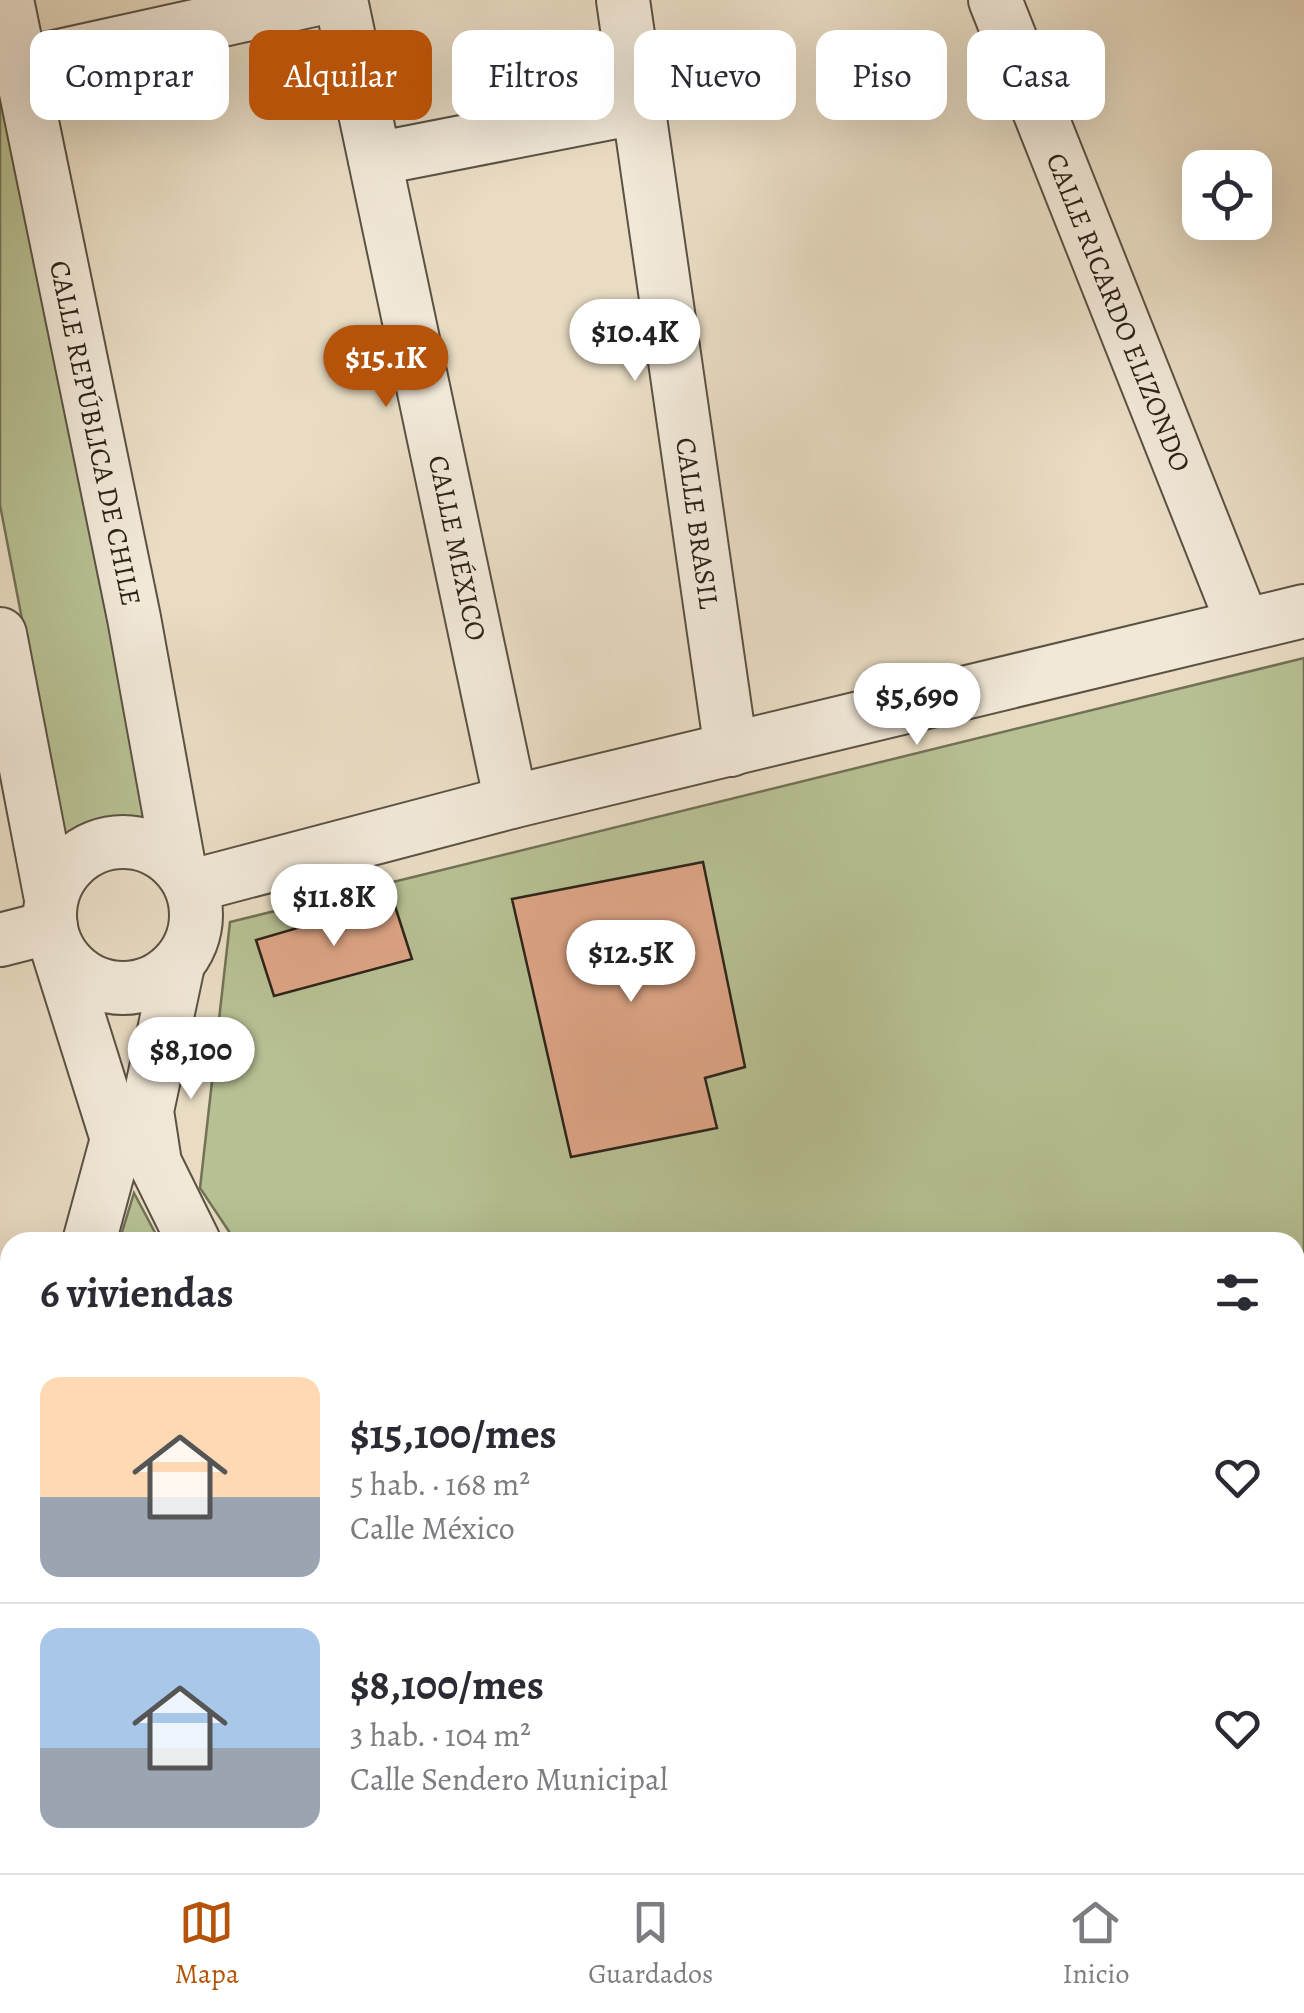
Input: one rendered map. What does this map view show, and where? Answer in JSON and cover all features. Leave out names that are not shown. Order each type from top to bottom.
[{"type":"street","name":"CALLE REPÚBLICA DE CHILE","points":[[7,0],[11,66],[134,618],[185,876]]},
{"type":"street","points":[[11,66],[313,0]]},
{"type":"street","name":"CALLE MÉXICO","points":[[340,0],[511,802]]},
{"type":"street","name":"CALLE RICARDO ELIZONDO","points":[[996,0],[1243,624]]},
{"type":"street","name":"CALLE BRASIL","points":[[634,2],[635,30]]},
{"type":"street","points":[[375,159],[634,108]]},
{"type":"street","name":"CALLE BRASIL","points":[[638,120],[731,750]]},
{"type":"street","points":[[185,876],[731,750],[1304,611]]},
{"type":"street","points":[[0,634],[6,698],[53,924],[133,1140],[188,1232]]},
{"type":"street","points":[[93,1232],[147,1110],[178,965],[196,927],[185,876],[142,844],[118,842],[95,847],[75,859],[60,877],[53,924],[84,978],[124,989],[144,986],[178,965]]},
{"type":"street","points":[[0,940],[53,924]]},
{"type":"green space","points":[[0,85],[151,818],[65,843],[0,505]]},
{"type":"green space","points":[[1304,658],[1304,1232],[229,1232],[200,1188],[230,922]]},
{"type":"green space","points":[[134,1193],[155,1232],[122,1232]]},
{"type":"building","points":[[703,862],[745,1067],[705,1078],[717,1128],[571,1157],[512,899]]},
{"type":"building","points":[[393,900],[412,959],[274,996],[256,940]]}]
